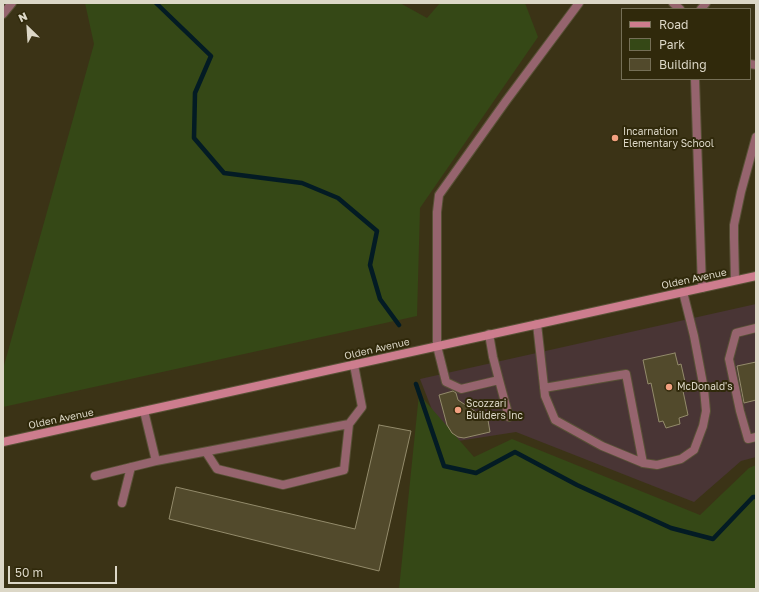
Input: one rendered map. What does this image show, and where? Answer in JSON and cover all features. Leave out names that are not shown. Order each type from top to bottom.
[{"type":"main road","name":"Olden Avenue","points":[[3,442],[756,276]]},
{"type":"street","points":[[3,14],[12,3]]},
{"type":"street","points":[[499,380],[462,389],[446,382],[437,346],[437,212],[439,195],[506,101],[579,3]]},
{"type":"street","points":[[695,80],[702,288]]},
{"type":"street","points":[[735,280],[734,225],[756,136]]},
{"type":"street","points":[[537,324],[544,388],[548,407],[554,420],[602,446],[643,463],[657,465],[681,459],[694,450],[703,426],[706,411],[704,389],[694,336],[683,292]]},
{"type":"street","points":[[756,328],[736,333],[729,359],[740,411],[748,439],[756,437]]},
{"type":"street","points":[[489,334],[493,357],[508,417]]},
{"type":"street","points":[[206,452],[217,469],[283,486],[344,470],[349,424],[362,407],[354,365]]},
{"type":"street","points":[[544,388],[626,374],[643,463]]},
{"type":"street","points":[[144,411],[156,462]]},
{"type":"street","points":[[95,476],[131,467],[349,424]]},
{"type":"street","points":[[122,503],[131,467]]},
{"type":"shaded area","points":[[756,304],[756,457],[741,461],[694,502],[516,432],[445,443],[420,379]]},
{"type":"green space","points":[[85,3],[400,3],[427,18],[440,3],[525,3],[538,37],[420,208],[417,316],[3,407],[3,369],[94,44]]},
{"type":"green space","points":[[419,394],[474,457],[512,439],[700,515],[749,468],[756,465],[756,589],[399,589]]},
{"type":"building","name":"McDonald's","points":[[675,353],[678,365],[681,364],[687,391],[683,391],[688,415],[679,418],[680,424],[666,428],[663,421],[659,422],[651,383],[648,384],[643,360]]},
{"type":"building","points":[[756,362],[756,400],[744,403],[737,366]]},
{"type":"building","name":"Scozzari Builders Inc","points":[[453,391],[456,393],[458,400],[488,420],[490,432],[464,438],[458,437],[452,433],[447,425],[439,395]]},
{"type":"building","points":[[379,425],[411,431],[379,571],[169,519],[176,487],[355,529]]},
{"type":"waterway","points":[[156,3],[211,56],[195,93],[194,138],[224,173],[302,183],[338,198],[377,231],[370,265],[380,299],[399,325]]},
{"type":"waterway","points":[[416,384],[444,466],[476,473],[515,452],[577,485],[671,528],[713,539],[753,497],[756,497]]},
{"type":"place","name":"Incarnation Elementary School","points":[[615,138]]},
{"type":"place","name":"McDonald's","points":[[669,387]]},
{"type":"place","name":"Scozzari Builders Inc","points":[[458,410]]}]
